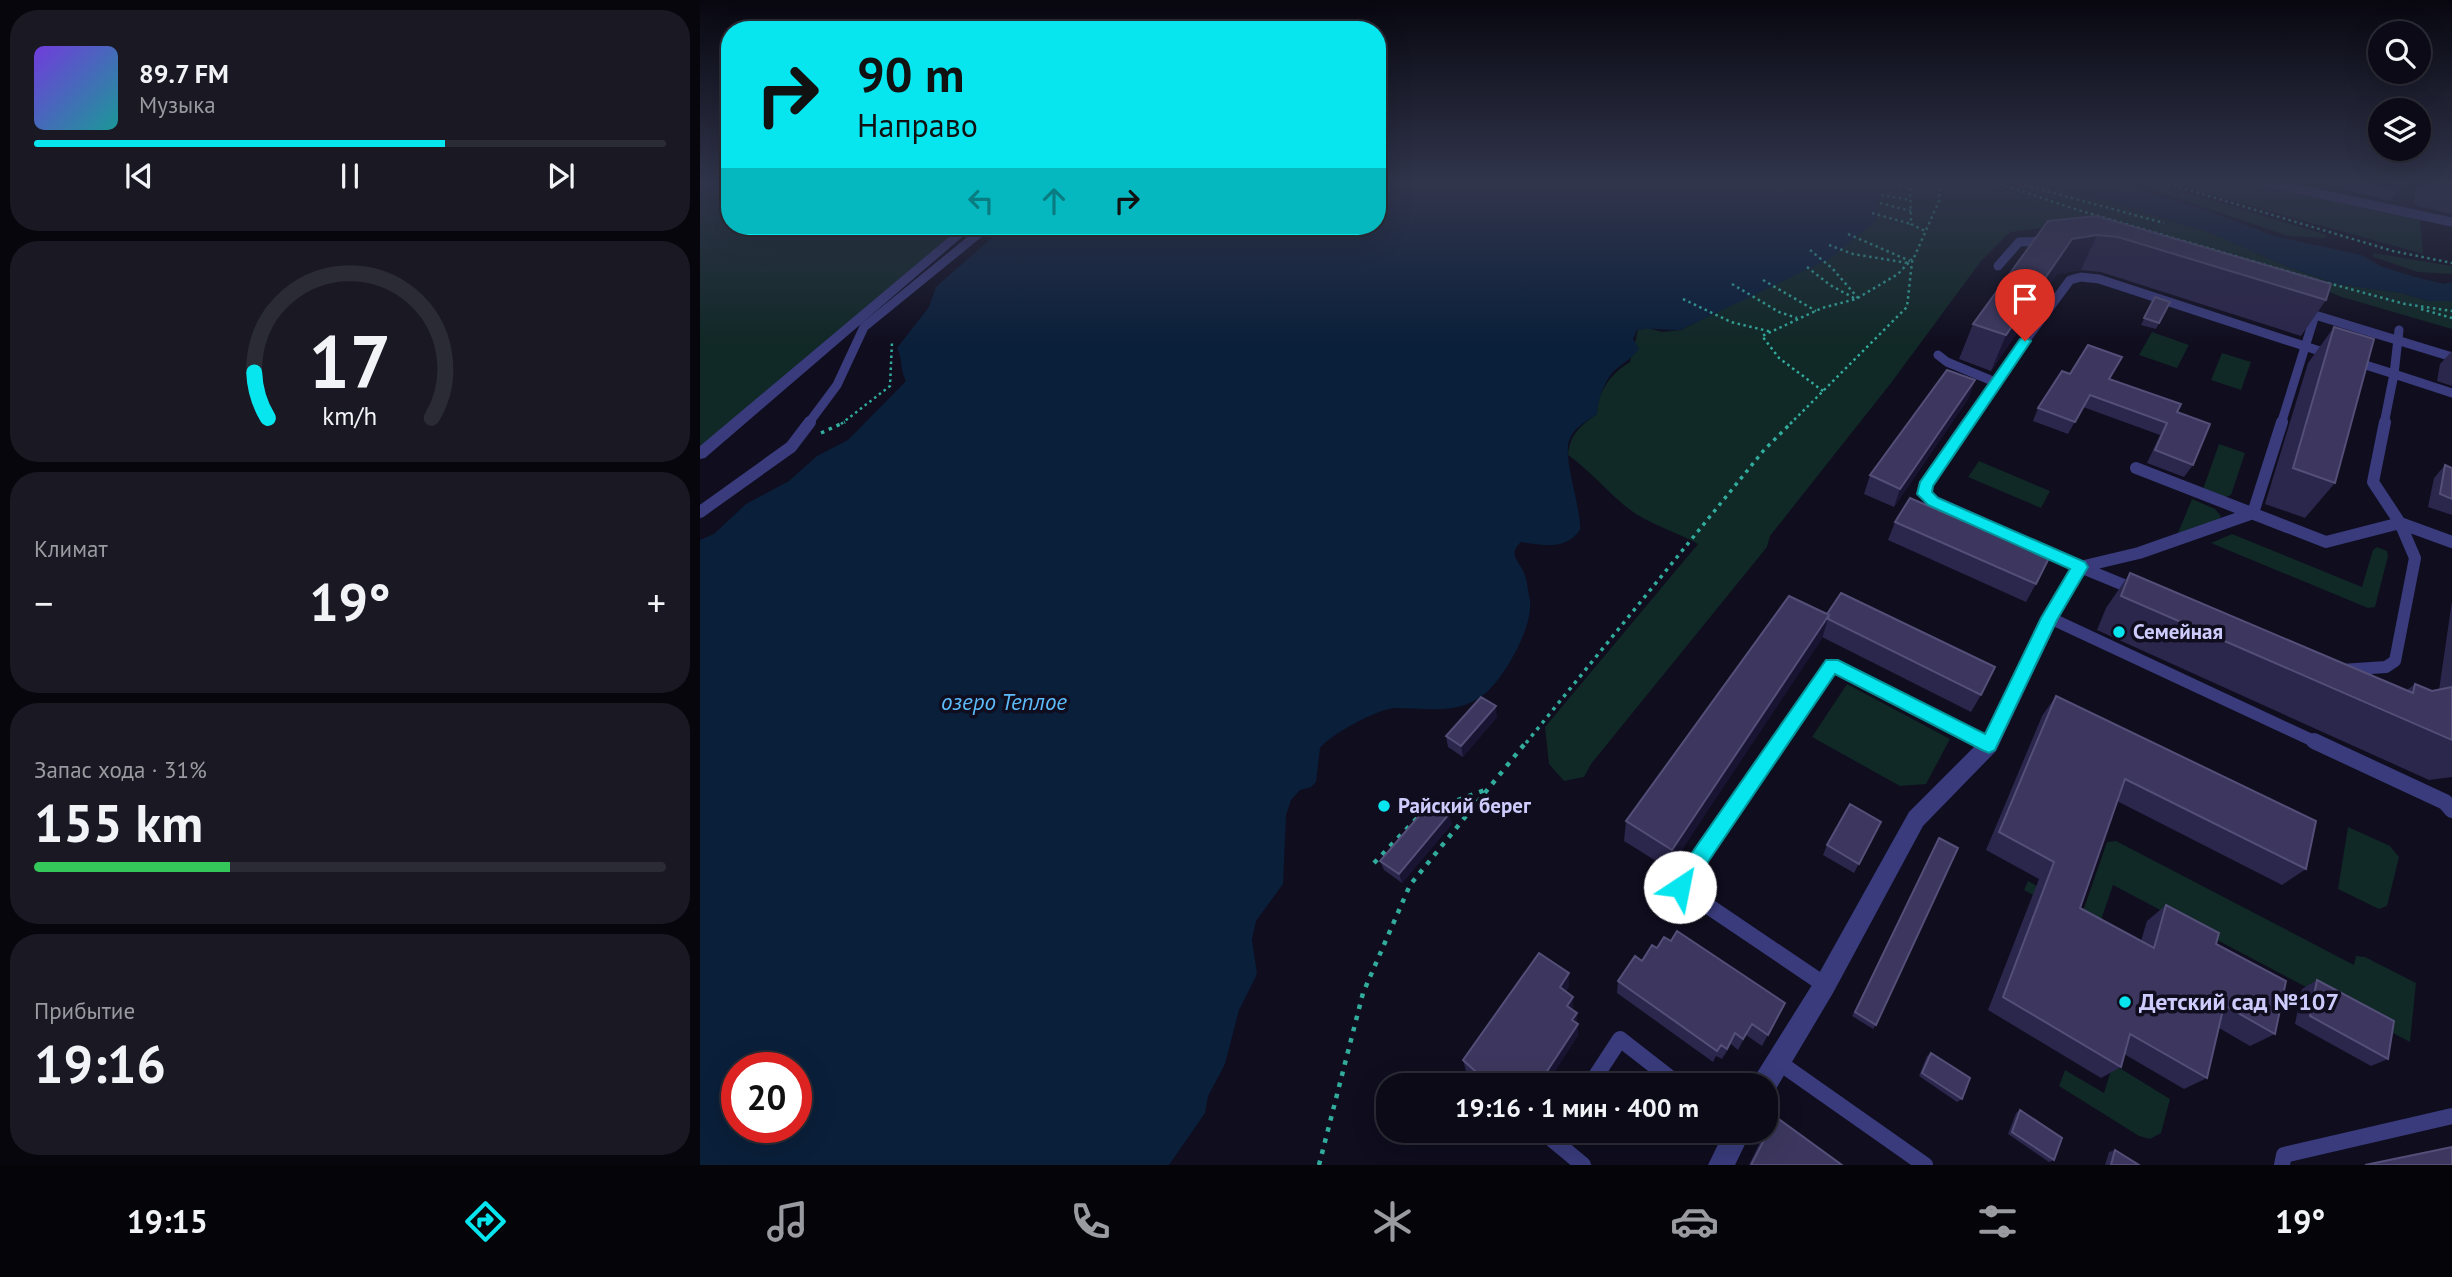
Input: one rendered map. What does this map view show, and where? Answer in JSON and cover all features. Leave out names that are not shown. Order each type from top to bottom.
[{"type":"street","points":[[700,454],[957,236]]},
{"type":"street","points":[[1770,1073],[1825,985],[1916,819],[1989,745],[2050,618]]},
{"type":"street","points":[[1721,1165],[1732,1143]]},
{"type":"lane","points":[[700,512],[791,447],[837,385],[864,327],[975,236]]},
{"type":"lane","points":[[1997,266],[2019,242],[2061,240]]},
{"type":"lane","points":[[2143,593],[1933,501],[1925,494],[1926,485],[1995,382],[2070,280],[2081,276],[2099,279],[2452,393]]},
{"type":"lane","points":[[2290,307],[2315,316],[2399,335],[2452,356]]},
{"type":"lane","points":[[2253,513],[2315,316]]},
{"type":"lane","points":[[2329,668],[2386,667],[2395,661],[2415,558],[2400,523],[2373,482],[2399,335]]},
{"type":"lane","points":[[1938,355],[1947,362],[1995,382]]},
{"type":"lane","points":[[2136,468],[2326,542],[2400,523],[2452,542]]},
{"type":"lane","points":[[2253,513],[2139,553],[2080,567],[2050,618],[2445,802],[2452,810]]},
{"type":"lane","points":[[1825,985],[1680,887],[1832,665],[1989,745]]},
{"type":"lane","points":[[1598,1073],[1620,1039],[1664,1073]]},
{"type":"lane","points":[[1777,1061],[1925,1165]]},
{"type":"lane","points":[[2282,1165],[2284,1155],[2452,1116]]},
{"type":"lane","points":[[1557,1143],[1583,1165]]},
{"type":"path","points":[[1854,236],[1911,260]]},
{"type":"path","points":[[1823,391],[1779,358],[1762,337],[1816,311],[1857,298],[1898,274],[1911,260],[1923,236]]},
{"type":"path","points":[[2170,236],[2452,318]]},
{"type":"path","points":[[2344,236],[2393,251],[2452,263]]},
{"type":"path","points":[[1829,245],[1853,254],[1911,260]]},
{"type":"path","points":[[1810,250],[1832,268],[1857,298]]},
{"type":"path","points":[[1319,1165],[1363,993],[1410,885],[1764,450],[1908,307],[1911,260]]},
{"type":"path","points":[[1807,267],[1830,285],[1857,298]]},
{"type":"path","points":[[1763,280],[1816,311]]},
{"type":"path","points":[[1732,284],[1779,312],[1799,319]]},
{"type":"path","points":[[1683,299],[1731,322],[1772,332]]},
{"type":"path","points":[[2405,304],[2452,311]]},
{"type":"path","points":[[791,447],[849,420],[890,386],[892,342]]},
{"type":"path","points":[[1374,863],[1418,814],[1487,789]]},
{"type":"green space","points":[[700,236],[949,236],[740,420],[700,450]]},
{"type":"green space","points":[[1836,236],[2006,236],[1981,261],[1891,383],[1770,536],[1767,547],[1591,764],[1584,777],[1564,781],[1549,764],[1545,727],[1698,544],[1625,506],[1568,455],[1574,436],[1597,414],[1599,398],[1611,377],[1630,362],[1638,330],[1681,330],[1777,282]]},
{"type":"green space","points":[[2104,236],[2219,236],[2288,267],[2337,284],[2402,293],[2428,301],[2452,301],[2452,329],[2342,297],[2305,282]]},
{"type":"green space","points":[[2360,236],[2421,236],[2423,254]]},
{"type":"green space","points":[[2373,253],[2452,266],[2452,274],[2418,272],[2374,257]]},
{"type":"green space","points":[[2152,332],[2189,345],[2177,368],[2139,355]]},
{"type":"green space","points":[[2222,353],[2251,362],[2241,390],[2211,380]]},
{"type":"green space","points":[[2219,444],[2245,453],[2231,495],[2221,499],[2202,492]]},
{"type":"green space","points":[[1979,461],[2050,491],[2041,508],[1968,477]]},
{"type":"green space","points":[[2192,499],[2215,509],[2221,516],[2217,523],[2178,533]]},
{"type":"green space","points":[[2232,534],[2362,587],[2373,550],[2377,547],[2387,551],[2375,607],[2368,608],[2211,543]]},
{"type":"green space","points":[[1847,684],[1950,739],[1926,784],[1900,786],[1812,737]]},
{"type":"green space","points":[[2348,827],[2390,846],[2399,857],[2387,906],[2379,909],[2338,889]]},
{"type":"green space","points":[[2116,841],[2354,965],[2356,956],[2365,957],[2416,983],[2410,1042],[2113,885],[2101,920],[2080,921],[2024,890],[2028,881],[2083,911],[2107,842]]},
{"type":"green space","points":[[2113,1064],[2170,1099],[2161,1133],[2150,1139],[2139,1136],[2059,1086],[2065,1070],[2104,1093]]},
{"type":"water","name":"озеро Теплое","points":[[993,236],[1857,236],[1830,259],[1680,330],[1637,330],[1633,339],[1639,349],[1610,376],[1602,392],[1597,414],[1577,429],[1569,441],[1568,459],[1580,530],[1561,544],[1521,542],[1515,549],[1515,556],[1526,580],[1530,611],[1523,636],[1503,673],[1488,691],[1467,704],[1444,709],[1387,709],[1344,729],[1320,748],[1316,782],[1311,787],[1300,790],[1291,800],[1286,815],[1283,884],[1256,921],[1252,939],[1257,974],[1239,1010],[1225,1064],[1208,1096],[1205,1113],[1169,1165],[700,1165],[700,540],[714,534],[746,504],[789,481],[817,456],[848,440],[906,381],[897,348],[929,307],[936,287]]},
{"type":"water","points":[[2219,236],[2276,236],[2362,255],[2380,266],[2415,277],[2444,284],[2452,282],[2452,301],[2428,301],[2402,293],[2337,284],[2288,267]]},
{"type":"building","points":[[2037,236],[2088,236],[2072,239],[2006,335],[1973,324]]},
{"type":"building","points":[[2111,236],[2166,236],[2331,284],[2326,300]]},
{"type":"building","points":[[2155,297],[2170,302],[2159,323],[2144,318]]},
{"type":"building","points":[[2334,327],[2374,339],[2335,483],[2293,468]]},
{"type":"building","points":[[2088,345],[2122,357],[2109,379],[2181,404],[2177,412],[2210,424],[2193,465],[2155,450],[2167,423],[2090,395],[2075,422],[2038,408],[2062,371],[2070,374]]},
{"type":"building","points":[[1947,370],[1975,380],[1900,489],[1870,475]]},
{"type":"building","points":[[2445,465],[2452,468],[2452,499],[2440,494]]},
{"type":"building","points":[[1910,498],[2049,558],[2036,584],[1895,522]]},
{"type":"building","points":[[2130,573],[2413,693],[2415,684],[2432,691],[2452,687],[2452,740],[2121,596]]},
{"type":"building","points":[[1841,593],[1995,667],[1981,695],[1828,619],[1827,614]]},
{"type":"building","points":[[1789,596],[1829,615],[1672,850],[1626,821]]},
{"type":"building","points":[[2056,696],[2316,821],[2306,869],[2125,779],[2080,908],[2154,948],[2166,905],[2219,933],[2216,944],[2286,981],[2275,1034],[2224,1005],[2207,1078],[2130,1034],[2121,1067],[2003,997],[2054,862],[1999,832]]},
{"type":"building","points":[[1481,697],[1496,706],[1461,746],[1446,736]]},
{"type":"building","points":[[1431,802],[1449,814],[1399,874],[1380,861]]},
{"type":"building","points":[[1850,804],[1881,822],[1859,864],[1827,845]]},
{"type":"building","points":[[1939,838],[1958,848],[1876,1025],[1855,1012]]},
{"type":"building","points":[[1677,931],[1785,1003],[1768,1035],[1752,1024],[1743,1039],[1735,1033],[1727,1049],[1721,1045],[1717,1051],[1618,981],[1635,956],[1642,961],[1652,945],[1657,948],[1664,937],[1671,941]]},
{"type":"building","points":[[1539,953],[1569,973],[1560,987],[1573,997],[1567,1006],[1577,1013],[1572,1020],[1578,1024],[1546,1073],[1474,1073],[1475,1071],[1463,1060]]},
{"type":"building","points":[[2317,980],[2394,1021],[2388,1059],[2310,1016]]},
{"type":"building","points":[[1931,1053],[1970,1078],[1962,1099],[1922,1073]]},
{"type":"building","points":[[2020,1110],[2062,1138],[2054,1160],[2012,1132]]},
{"type":"building","points":[[1778,1118],[1842,1165],[1751,1165],[1762,1143],[1778,1143]]},
{"type":"building","points":[[2452,1147],[2452,1165],[2365,1165]]},
{"type":"building","points":[[2115,1150],[2139,1165],[2111,1165]]},
{"type":"place","name":"Семейная","points":[[2119,632]]},
{"type":"place","name":"Райский берег","points":[[1384,806]]},
{"type":"place","name":"Детский сад №107","points":[[2125,1002]]},
{"type":"route","points":[[1680,887],[1832,665],[1989,745],[2050,618],[2080,567],[1933,501],[1925,494],[1926,485],[2025,341]]}]
